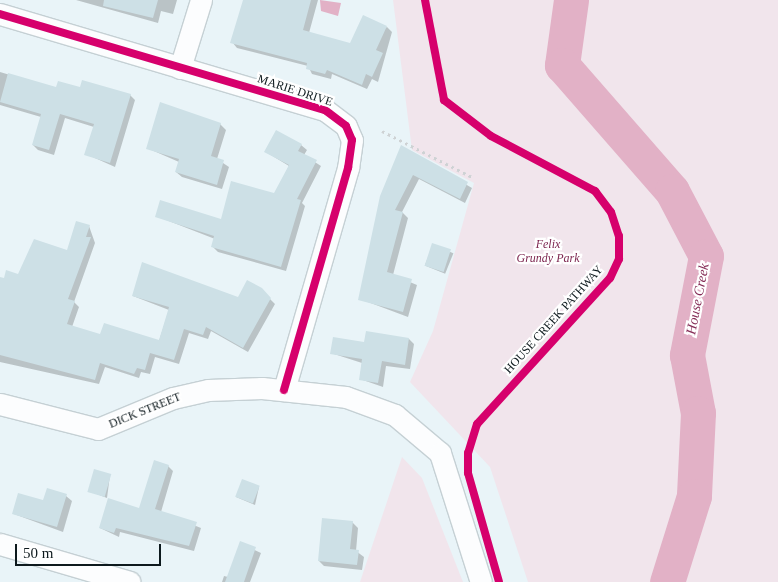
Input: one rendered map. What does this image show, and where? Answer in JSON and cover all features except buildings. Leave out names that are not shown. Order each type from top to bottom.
[{"type":"street","points":[[180,68],[201,0]]},
{"type":"street","name":"MARIE DRIVE","points":[[0,14],[325,110],[346,126],[352,140],[284,390]]},
{"type":"street","name":"DICK STREET","points":[[0,405],[98,429],[173,398],[208,390],[284,390],[346,397],[395,415],[432,441],[440,453],[481,582]]},
{"type":"street","points":[[0,544],[130,582]]},
{"type":"path","points":[[382,131],[474,178]]},
{"type":"green space","name":"Felix Grundy Park","points":[[393,0],[778,0],[778,582],[528,582],[490,467],[410,382],[433,331],[474,183],[412,150]]},
{"type":"green space","points":[[402,457],[422,478],[463,582],[360,582]]},
{"type":"shaded area","points":[[320,0],[341,3],[338,16],[321,11]]},
{"type":"waterway","name":"House Creek","points":[[571,0],[562,65],[672,191],[706,256],[687,355],[698,413],[694,496],[667,582]]},
{"type":"cycle path","name":"HOUSE CREEK PATHWAY","points":[[425,0],[444,100],[491,136],[595,191],[611,212],[619,236],[619,259],[610,278],[477,424],[468,453],[468,473],[499,582]]},
{"type":"cycle path","points":[[0,14],[325,110],[346,126],[352,140],[348,168],[284,390]]}]
